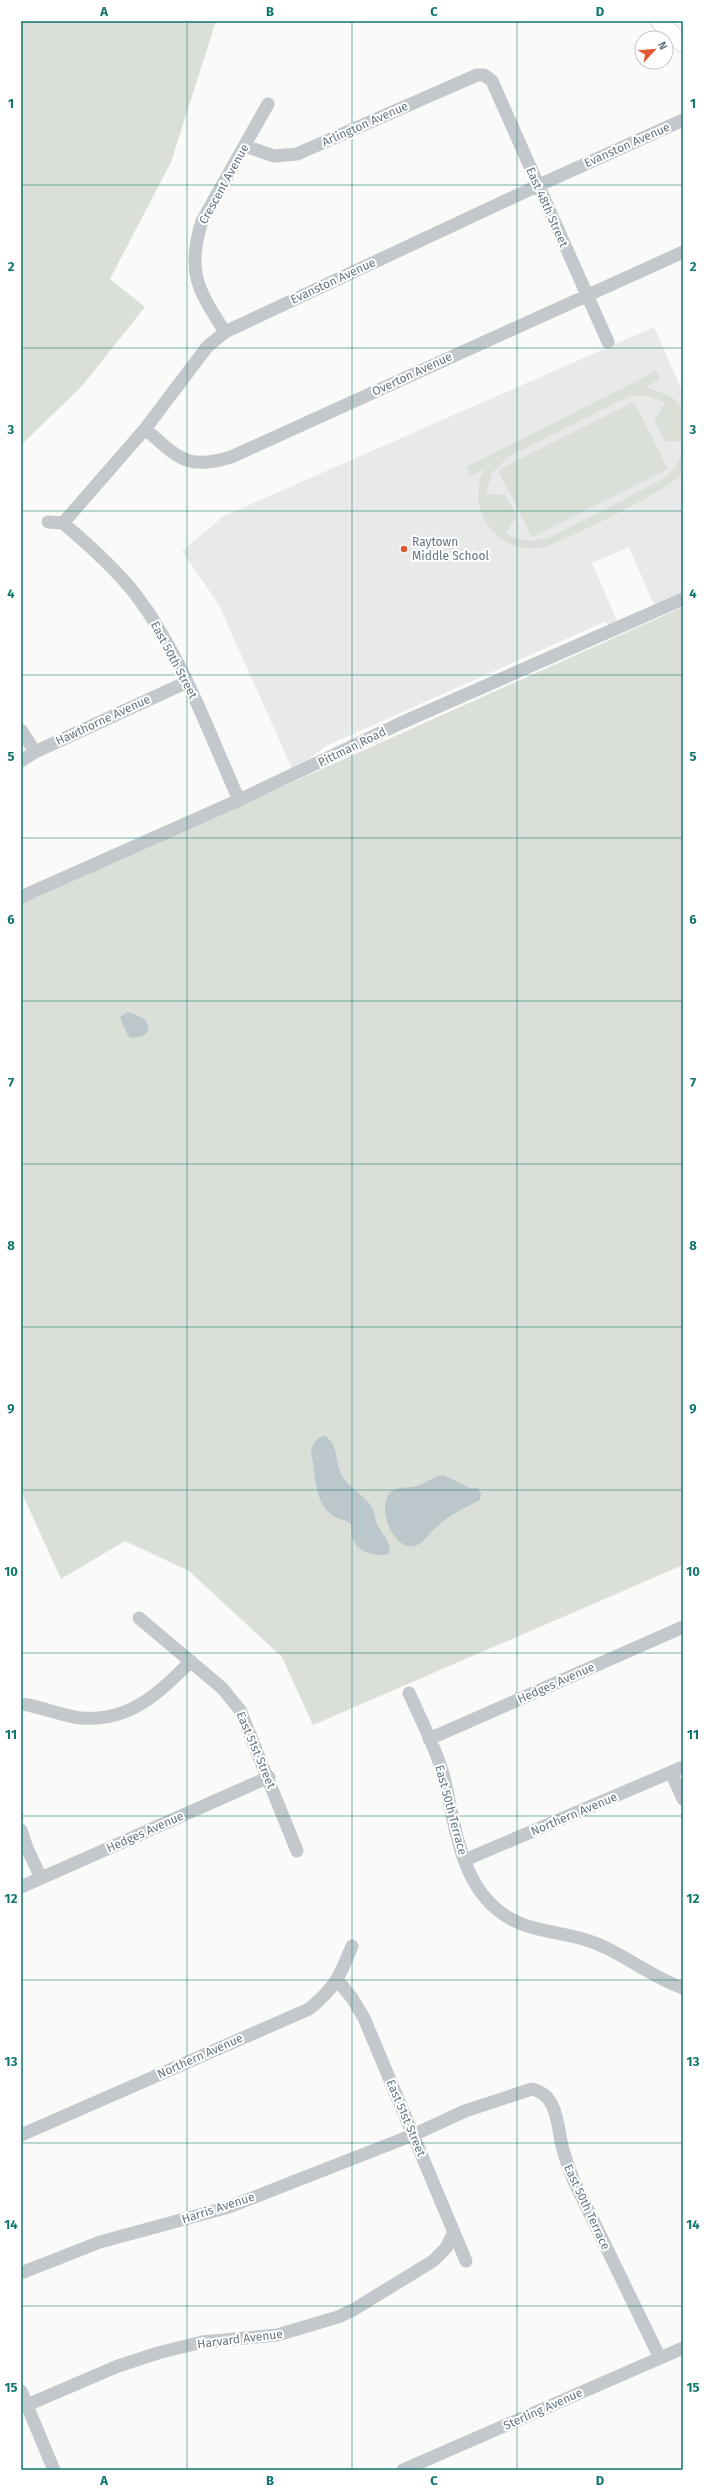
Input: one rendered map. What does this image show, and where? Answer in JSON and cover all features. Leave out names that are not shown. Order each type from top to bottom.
[{"type":"main road","points":[[659,21],[683,44]]},
{"type":"street","name":"Arlington Avenue","points":[[244,146],[274,156],[297,154],[477,75],[484,75]]},
{"type":"street","name":"East 48th Street","points":[[484,75],[492,82],[537,186],[608,342]]},
{"type":"street","name":"Crescent Avenue","points":[[225,332],[205,299],[195,276],[194,255],[202,221],[268,104]]},
{"type":"street","name":"Evanston Avenue","points":[[63,523],[145,429],[207,347],[225,332],[537,186],[683,120]]},
{"type":"street","name":"Overton Avenue","points":[[145,429],[183,460],[210,464],[231,457],[683,252]]},
{"type":"street","points":[[48,522],[63,523]]},
{"type":"street","name":"East 50th Street","points":[[63,523],[104,559],[135,595],[162,634],[187,682],[239,800]]},
{"type":"street","name":"Pittman Road","points":[[21,897],[239,800],[401,723],[683,599]]},
{"type":"street","name":"Hawthorne Avenue","points":[[21,761],[34,752],[187,682]]},
{"type":"street","points":[[21,730],[34,752]]},
{"type":"street","name":"East 51st Street","points":[[139,1618],[222,1688],[240,1710],[269,1777],[298,1851]]},
{"type":"street","name":"Hedges Avenue","points":[[429,1739],[683,1627]]},
{"type":"street","points":[[21,1704],[80,1718],[105,1716],[128,1710],[150,1700],[191,1662]]},
{"type":"street","name":"East 50th Terrace","points":[[409,1693],[443,1776],[453,1827],[465,1860],[474,1882],[484,1897],[496,1910],[511,1920],[594,1942],[618,1953],[651,1974],[683,1988]]},
{"type":"street","name":"Northern Avenue","points":[[465,1860],[683,1767]]},
{"type":"street","points":[[671,1772],[683,1799]]},
{"type":"street","name":"Hedges Avenue","points":[[21,1887],[269,1777]]},
{"type":"street","points":[[21,1830],[26,1848],[41,1878]]},
{"type":"street","name":"Northern Avenue","points":[[21,2135],[309,2009],[338,1981],[352,1946]]},
{"type":"street","name":"East 51st Street","points":[[338,1981],[352,1998],[364,2018],[466,2261]]},
{"type":"street","name":"East 50th Terrace","points":[[413,2135],[495,2100],[532,2089],[540,2091],[551,2103],[559,2121],[565,2159],[573,2179],[660,2358]]},
{"type":"street","name":"Harris Avenue","points":[[21,2273],[100,2242],[229,2207],[413,2135]]},
{"type":"street","name":"Harvard Avenue","points":[[27,2405],[118,2366],[158,2353],[202,2342],[277,2335],[338,2317],[353,2310],[433,2262],[446,2248],[454,2232]]},
{"type":"street","name":"Sterling Avenue","points":[[403,2470],[683,2348]]},
{"type":"street","points":[[21,2391],[54,2470]]},
{"type":"shaded area","points":[[21,21],[216,21],[171,162],[110,279],[145,307],[82,386],[21,445]]},
{"type":"shaded area","name":"Raytown Middle School","points":[[654,327],[683,393],[683,595],[655,607],[629,547],[592,563],[618,623],[609,625],[604,622],[326,746],[293,771],[219,605],[182,551],[224,516]]},
{"type":"shaded area","points":[[656,371],[660,379],[646,387],[672,397],[683,409],[683,442],[665,441],[654,420],[665,403],[648,396],[629,396],[508,457],[492,473],[486,494],[505,495],[517,516],[506,533],[517,538],[535,540],[553,536],[663,479],[675,468],[683,452],[684,466],[682,473],[675,480],[660,490],[640,501],[574,535],[545,547],[528,548],[513,545],[500,538],[490,528],[482,515],[479,500],[479,485],[484,469],[470,476],[466,467]]},
{"type":"shaded area","points":[[634,402],[668,469],[532,537],[498,470]]},
{"type":"shaded area","points":[[683,607],[683,1565],[313,1725],[282,1657],[189,1571],[125,1541],[61,1579],[21,1491],[21,904]]},
{"type":"shaded area","points":[[128,1012],[139,1016],[148,1024],[148,1031],[140,1037],[132,1038],[128,1036],[120,1017]]},
{"type":"shaded area","points":[[325,1436],[333,1444],[339,1469],[344,1479],[366,1499],[371,1506],[378,1526],[388,1542],[389,1554],[379,1555],[369,1553],[359,1548],[353,1540],[351,1524],[335,1517],[328,1512],[323,1505],[317,1488],[311,1452],[315,1441]]},
{"type":"shaded area","points":[[443,1475],[470,1488],[478,1488],[481,1493],[480,1500],[448,1518],[436,1527],[419,1544],[407,1546],[400,1542],[389,1527],[386,1518],[386,1500],[390,1493],[397,1489],[425,1483],[437,1476]]},
{"type":"place","name":"Raytown Middle School","points":[[404,549]]}]
